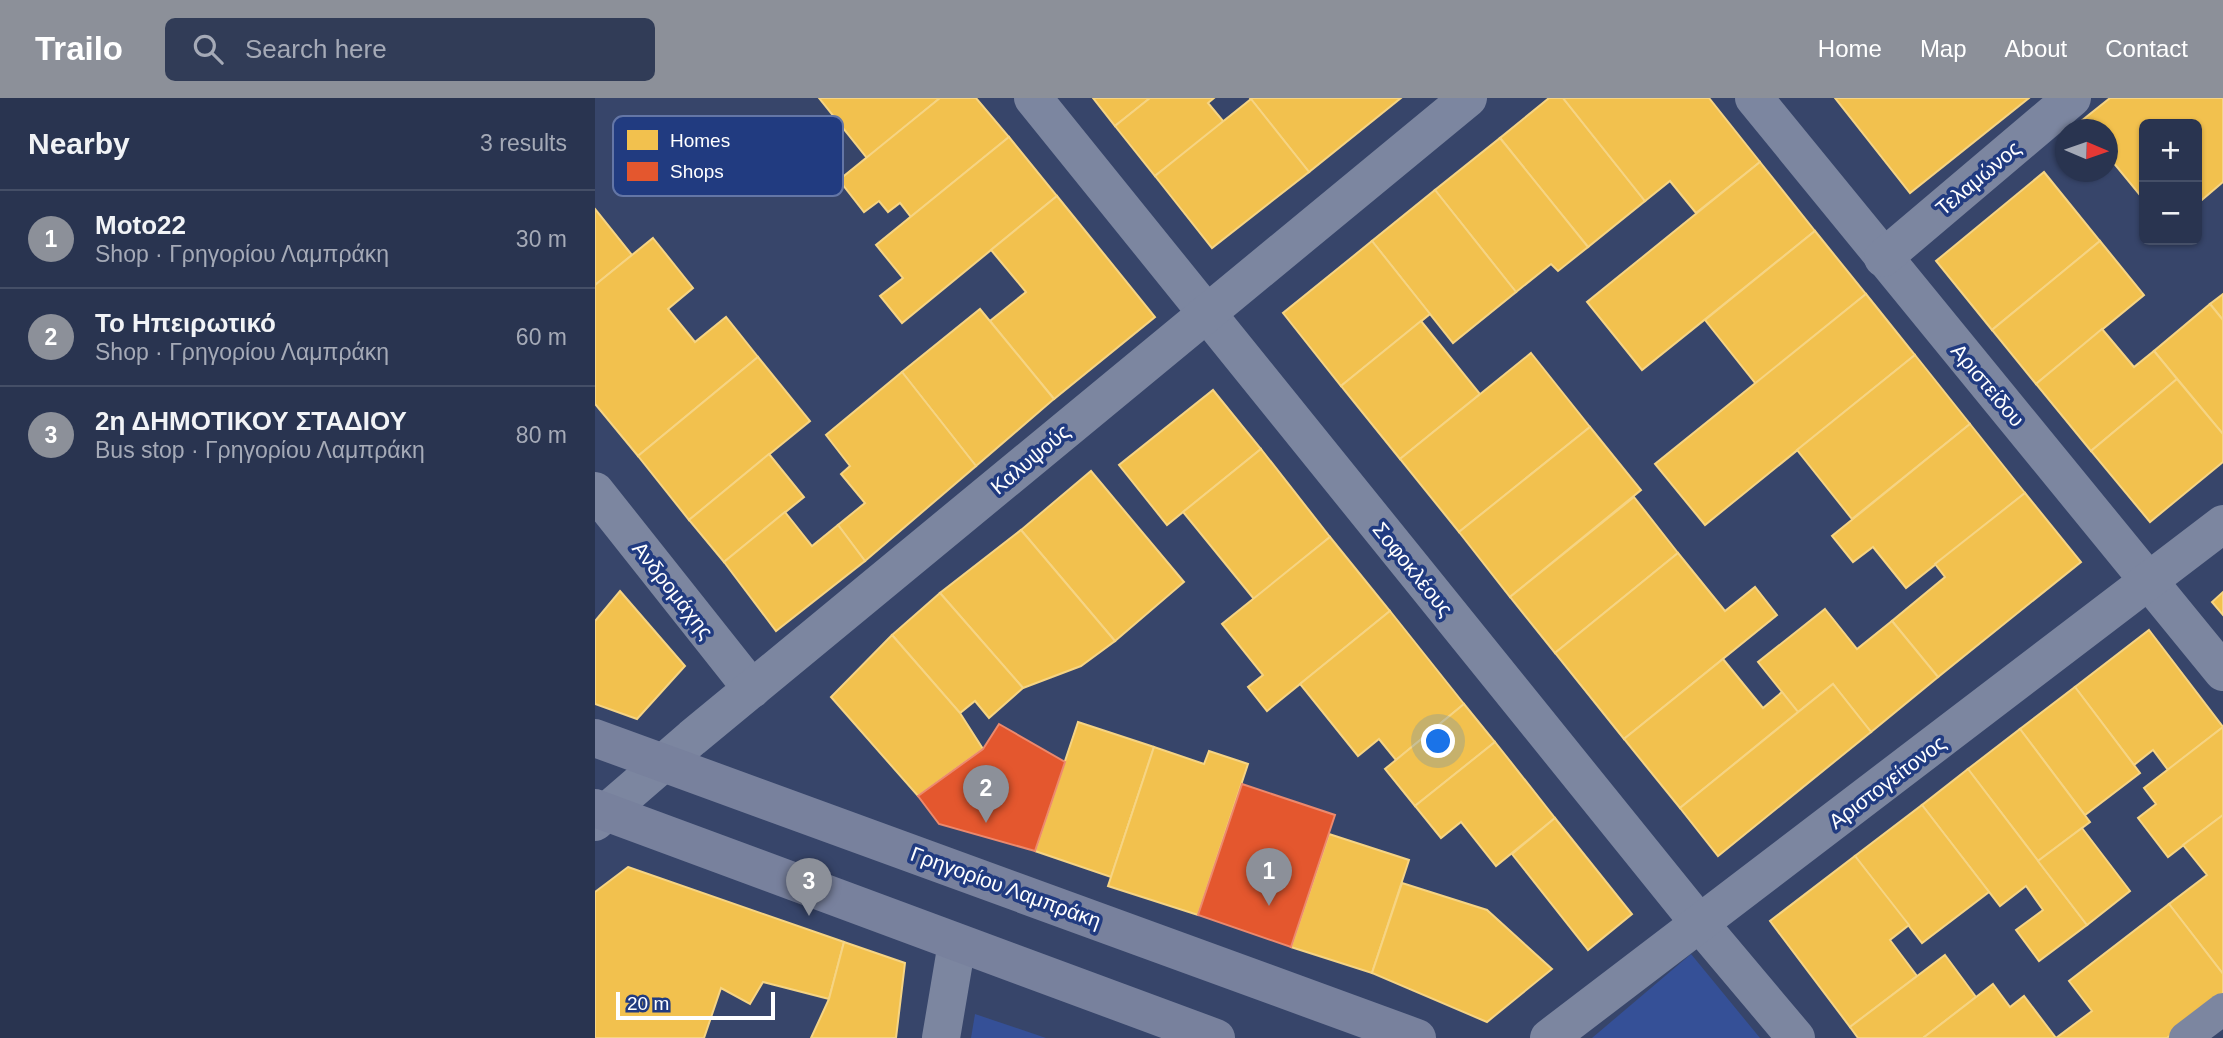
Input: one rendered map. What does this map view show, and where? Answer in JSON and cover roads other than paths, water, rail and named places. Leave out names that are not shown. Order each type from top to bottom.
[{"type":"street","name":"Σοφοκλέους","points":[[1033,98],[1700,925],[1796,1038]]},
{"type":"street","name":"Καλυψούς","points":[[599,814],[1468,98]]},
{"type":"street","name":"Αριστείδου","points":[[1754,98],[2223,672]]},
{"type":"street","name":"Τελαμώνος","points":[[1883,258],[2073,98]]},
{"type":"street","name":"Ανδρομάχης","points":[[595,491],[752,689]]},
{"type":"street","name":"Αριστογείτονος","points":[[1549,1038],[2223,524]]},
{"type":"street","name":"Γρηγορίου Λαμπράκη","points":[[595,738],[1417,1038]]},
{"type":"street","points":[[599,814],[1216,1038]]},
{"type":"street","points":[[941,1038],[957,943]]},
{"type":"lane","points":[[2185,1038],[2223,1009]]},
{"type":"place","name":"Το Ηπειρωτικό","points":[[986,823]]},
{"type":"place","name":"Moto22","points":[[1269,906]]},
{"type":"place","name":"2η ΔΗΜΟΤΙΚΟΥ ΣΤΑΔΙΟΥ","points":[[809,916]]}]
